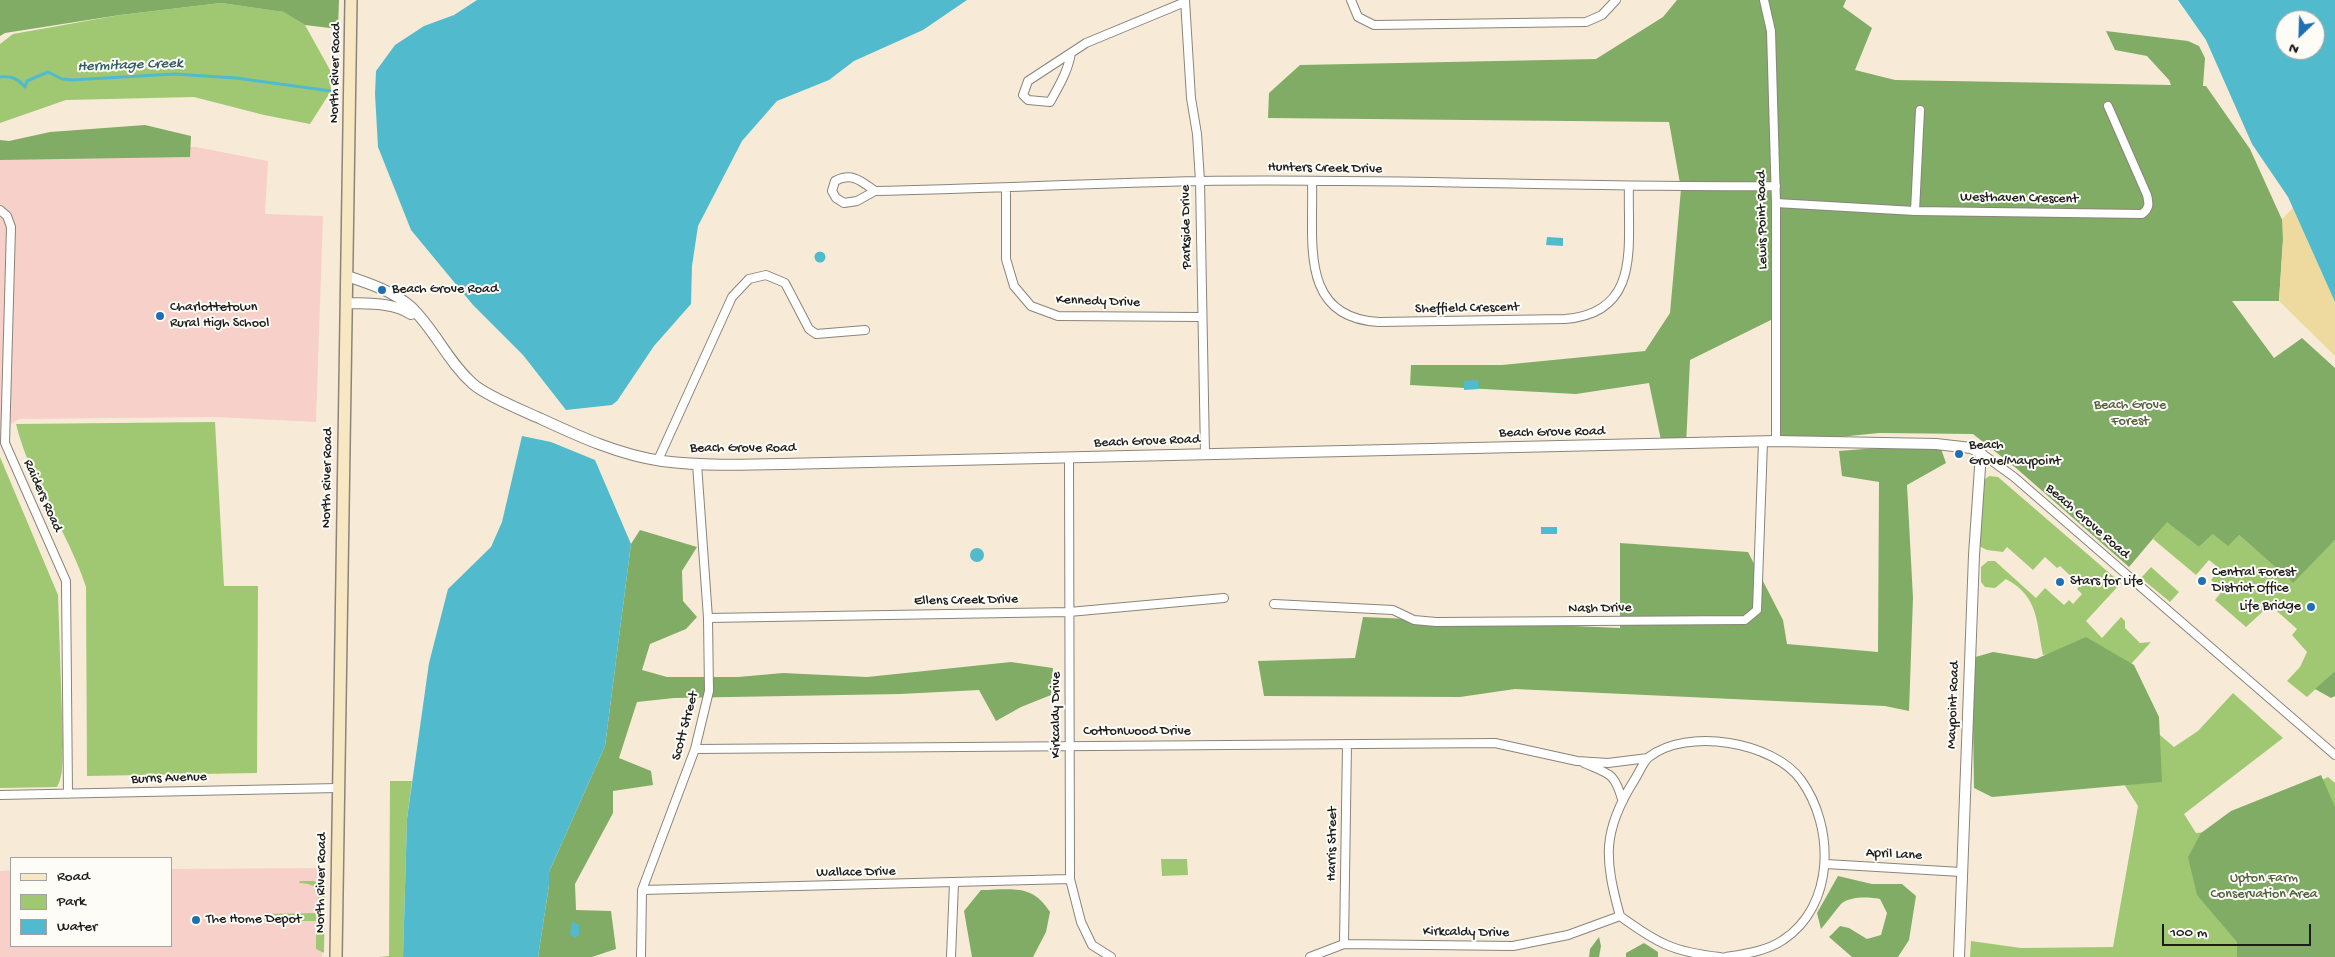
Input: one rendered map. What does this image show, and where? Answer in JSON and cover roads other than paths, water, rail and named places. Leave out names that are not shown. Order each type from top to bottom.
[{"type":"main road","name":"North River Road","points":[[336,957],[351,0]]},
{"type":"street","points":[[1351,0],[1358,16],[1374,25],[1586,22],[1602,15],[1616,0]]},
{"type":"street","name":"Lewis Point Road","points":[[1764,0],[1771,31],[1776,186],[1776,441]]},
{"type":"street","points":[[1072,53],[1062,82],[1050,102],[1028,100],[1023,95],[1028,81],[1086,43],[1185,1]]},
{"type":"street","name":"Parkside Drive","points":[[1185,1],[1191,98],[1197,134],[1200,181],[1205,454]]},
{"type":"street","name":"Westhaven Crescent","points":[[1776,203],[1915,211],[2142,214],[2149,205],[2147,195],[2108,106]]},
{"type":"street","points":[[1915,211],[1920,110]]},
{"type":"street","name":"Hunters Creek Drive","points":[[875,191],[855,177],[844,177],[836,181],[832,191],[836,198],[844,203],[857,201],[875,191],[1006,189],[1200,181],[1776,186]]},
{"type":"street","name":"Sheffield Crescent","points":[[1312,181],[1313,258],[1318,283],[1324,296],[1339,312],[1358,320],[1379,322],[1565,319],[1577,318],[1599,310],[1616,295],[1622,286],[1628,266],[1629,186]]},
{"type":"street","name":"Kennedy Drive","points":[[1006,189],[1006,259],[1014,286],[1031,306],[1058,316],[1201,317]]},
{"type":"street","name":"Raiders Road","points":[[0,210],[6,216],[11,227],[4,443],[66,582],[68,794]]},
{"type":"street","points":[[658,460],[732,297],[750,279],[766,275],[785,283],[809,329],[816,334],[865,330]]},
{"type":"street","points":[[347,276],[382,290],[411,306],[422,320]]},
{"type":"street","points":[[347,303],[381,304],[404,309],[422,320]]},
{"type":"street","name":"Beach Grove Road","points":[[422,320],[450,360],[474,385],[516,408],[606,446],[658,460],[697,464],[1069,458],[1776,441],[1936,444],[1971,448],[2014,477],[2335,755]]},
{"type":"street","name":"Nash Drive","points":[[1274,604],[1393,610],[1414,620],[1436,622],[1745,620],[1757,610],[1763,442]]},
{"type":"street","name":"Maypoint Road","points":[[1958,957],[1974,555],[1981,453]]},
{"type":"street","name":"Kirkcaldy Drive","points":[[1069,458],[1070,879],[1081,922],[1092,945],[1111,957]]},
{"type":"street","name":"Scott Street","points":[[641,957],[642,890],[695,749],[709,691],[708,618],[697,464]]},
{"type":"street","name":"Ellens Creek Drive","points":[[708,618],[1069,612],[1224,598]]},
{"type":"street","name":"Cottonwood Drive","points":[[695,749],[1495,743],[1577,761],[1608,763],[1648,758],[1682,744],[1702,740],[1725,741],[1750,748],[1773,758],[1801,779],[1813,800],[1820,822],[1826,864]]},
{"type":"street","name":"Harris Street","points":[[1344,944],[1347,744]]},
{"type":"street","points":[[1648,758],[1622,799],[1611,829],[1607,853],[1612,889],[1620,916],[1667,947],[1694,954],[1720,957]]},
{"type":"street","name":"Cottonwood Drive","points":[[1577,761],[1606,773],[1617,780],[1622,799]]},
{"type":"street","name":"Burns Avenue","points":[[0,795],[338,788]]},
{"type":"street","points":[[1726,957],[1767,948],[1783,940],[1797,928],[1817,898],[1826,864]]},
{"type":"street","name":"April Lane","points":[[1826,864],[1961,872]]},
{"type":"street","name":"Wallace Drive","points":[[642,890],[1070,879]]},
{"type":"street","points":[[951,957],[954,883]]},
{"type":"street","name":"Kirkcaldy Drive","points":[[1310,957],[1344,944],[1513,946],[1568,934],[1620,916]]},
{"type":"water","points":[[477,0],[967,0],[923,30],[854,61],[829,80],[777,101],[742,141],[698,226],[692,266],[691,304],[654,346],[617,401],[612,405],[566,410],[523,355],[473,305],[411,230],[378,147],[375,94],[376,71],[395,45],[424,26],[454,15]]},
{"type":"water","points":[[2178,0],[2335,0],[2335,302],[2288,197],[2252,144],[2206,40]]},
{"type":"water","points":[[1547,237],[1563,238],[1563,246],[1546,245]]},
{"type":"water","points":[[820,251],[826,257],[820,263],[814,257]]},
{"type":"water","points":[[1478,380],[1479,389],[1464,390],[1464,381]]},
{"type":"water","points":[[522,436],[551,442],[595,460],[631,544],[605,746],[549,872],[549,885],[538,957],[403,957],[407,819],[429,663],[448,589],[491,547],[502,522]]},
{"type":"water","points":[[1541,527],[1557,527],[1557,534],[1541,534]]},
{"type":"water","points":[[977,548],[982,550],[984,555],[982,560],[977,562],[972,560],[970,555],[972,550]]},
{"type":"water","points":[[572,922],[579,925],[579,935],[575,938],[570,934]]},
{"type":"waterway","name":"Hermitage Creek","points":[[0,77],[14,78],[25,87],[27,81],[48,72],[62,79],[71,80],[174,74],[236,78],[331,91]]},
{"type":"place","name":"Beach Grove Road","points":[[382,290]]},
{"type":"place","name":"Charlottetown Rural High School","points":[[160,316]]},
{"type":"place","name":"Beach Grove/Maypoint","points":[[1959,454]]},
{"type":"place","name":"Central Forest District Office","points":[[2202,581]]},
{"type":"place","name":"Stars for Life","points":[[2060,582]]},
{"type":"place","name":"Life Bridge","points":[[2311,607]]},
{"type":"place","name":"The Home Depot","points":[[196,920]]},
{"type":"park label","name":"Beach Grove Forest","points":[[2130,414]]},
{"type":"park label","name":"Upton Farm Conservation Area","points":[[2264,888]]}]
